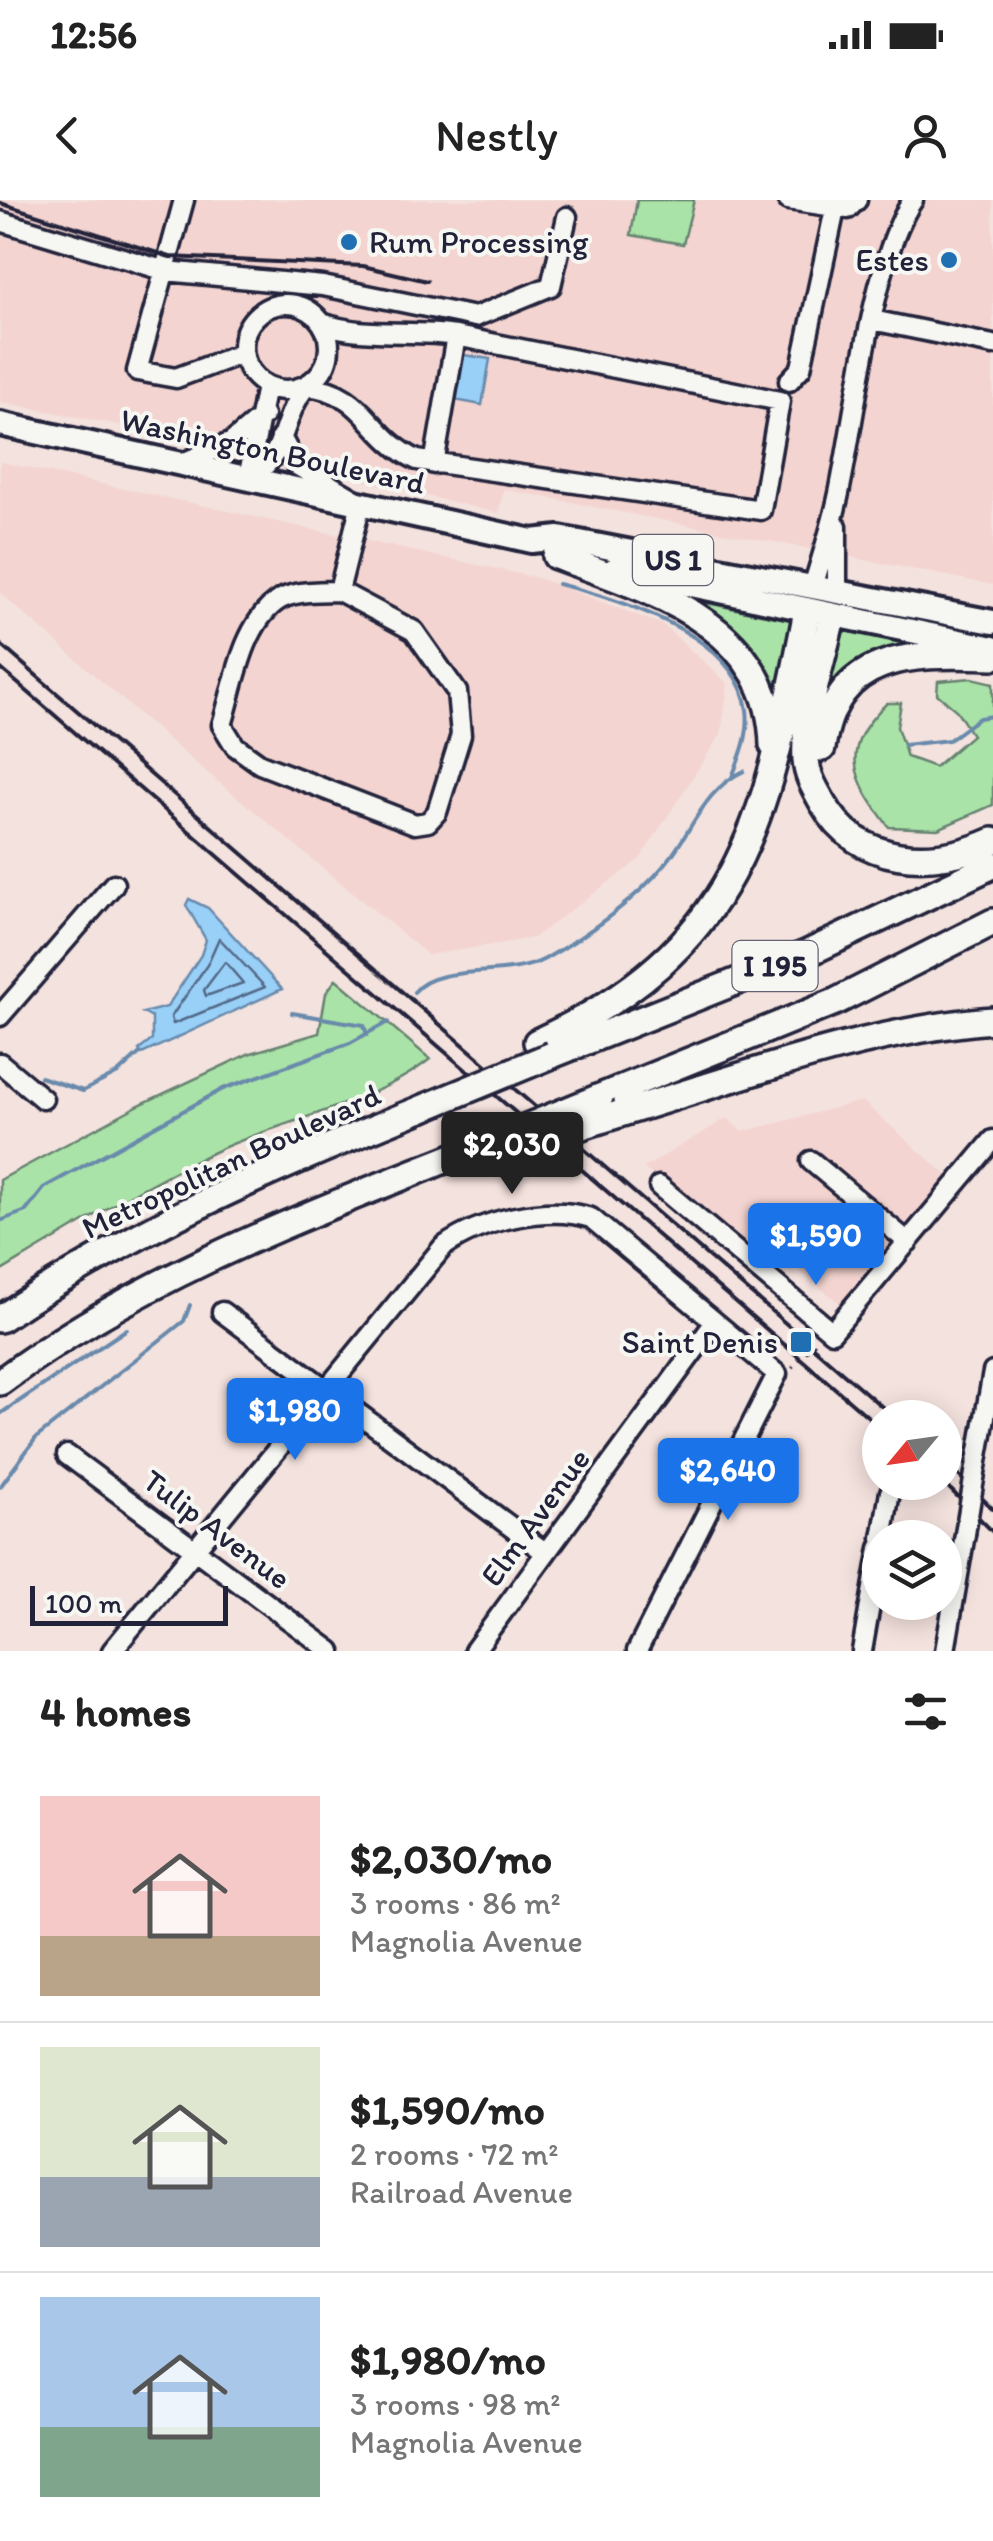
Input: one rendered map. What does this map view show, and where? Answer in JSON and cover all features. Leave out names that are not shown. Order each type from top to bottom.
[{"type":"highway","points":[[556,556],[658,594],[712,624],[730,640],[759,681],[767,704],[774,775]]},
{"type":"highway","points":[[544,1048],[614,1001],[668,958],[693,930],[740,860],[774,775],[823,601]]},
{"type":"highway","points":[[823,601],[806,746],[810,781],[828,812],[856,839],[904,858],[952,855],[993,841]]},
{"type":"highway","points":[[828,812],[821,763],[826,725],[832,710],[858,678],[894,658],[993,656]]},
{"type":"highway","name":"Metropolitan Boulevard","points":[[0,1319],[53,1283],[184,1210],[414,1103],[544,1048],[808,953],[993,864]]},
{"type":"highway","name":"I 195","points":[[0,1382],[80,1328],[190,1266],[322,1208],[609,1106],[835,1002],[993,922]]},
{"type":"highway","points":[[609,1106],[904,1030],[993,1020]]},
{"type":"main road","name":"Washington Boulevard","points":[[0,424],[532,541],[559,538],[823,601],[993,648]]},
{"type":"main road","name":"Washington Boulevard","points":[[532,541],[556,556],[823,601],[993,622]]},
{"type":"street","points":[[184,200],[137,371],[176,378],[243,353]]},
{"type":"street","points":[[788,200],[848,210],[857,200]]},
{"type":"street","points":[[823,601],[872,320],[902,217],[913,200]]},
{"type":"street","points":[[789,380],[801,368],[834,209]]},
{"type":"street","points":[[0,221],[166,271],[323,286],[475,317],[551,286],[566,217]]},
{"type":"street","points":[[298,305],[322,322],[360,332],[414,330],[456,336],[780,401],[761,510],[417,460],[384,440],[342,392],[306,386],[279,390],[255,378],[243,353],[248,326],[269,307],[298,305]]},
{"type":"street","points":[[872,320],[993,345]]},
{"type":"street","points":[[248,479],[269,467],[306,386],[326,365],[329,351],[322,322]]},
{"type":"street","points":[[434,464],[456,336]]},
{"type":"street","points":[[248,479],[264,415],[266,386]]},
{"type":"street","points":[[180,464],[232,442],[264,415]]},
{"type":"street","points":[[282,437],[296,465],[361,504],[339,591]]},
{"type":"street","points":[[339,591],[414,630],[457,692],[461,735],[437,812],[428,822],[415,824],[260,764],[234,746],[222,726],[250,634],[275,602],[339,591]]},
{"type":"street","points":[[0,1016],[7,996],[114,884]]},
{"type":"street","points":[[0,1063],[44,1099]]},
{"type":"street","points":[[659,1186],[832,1332],[993,1140]]},
{"type":"street","points":[[811,1161],[908,1242]]},
{"type":"street","points":[[112,1651],[443,1247],[472,1231],[552,1211],[591,1218],[777,1374],[637,1651]]},
{"type":"street","points":[[222,1312],[546,1553]]},
{"type":"street","name":"Elm Avenue","points":[[474,1651],[715,1322]]},
{"type":"street","points":[[945,1651],[993,1372]]},
{"type":"street","name":"Tulip Avenue","points":[[67,1455],[332,1651]]},
{"type":"street","points":[[862,1651],[867,1620]]},
{"type":"path","points":[[777,1374],[794,1367],[814,1342]]},
{"type":"shaded area","points":[[0,200],[993,200],[993,585],[504,489],[498,513],[182,437],[0,402]]},
{"type":"shaded area","points":[[0,462],[538,578],[663,625],[728,684],[721,734],[639,860],[533,938],[428,955],[191,759],[0,593]]},
{"type":"shaded area","points":[[862,1101],[949,1177],[842,1305],[781,1256],[768,1270],[644,1168],[727,1118],[742,1132]]},
{"type":"green space","points":[[637,200],[694,200],[683,244],[631,235]]},
{"type":"green space","points":[[692,600],[795,621],[778,715]]},
{"type":"green space","points":[[843,628],[927,646],[827,699]]},
{"type":"green space","points":[[972,678],[993,683],[993,805],[938,829],[889,827],[859,778],[856,750],[861,735],[887,703],[901,703],[897,727],[907,757],[935,767],[972,735],[957,711],[937,694],[938,681]]},
{"type":"green space","points":[[336,979],[430,1059],[408,1075],[355,1100],[240,1141],[186,1165],[0,1272],[0,1180],[139,1105],[248,1054],[319,1033],[326,993]]},
{"type":"water","points":[[464,355],[490,359],[482,405],[455,400]]},
{"type":"water","points":[[189,899],[208,908],[282,989],[142,1054],[139,1050],[152,1040],[152,1018],[143,1013],[167,1007],[201,955],[206,940],[186,905]]},
{"type":"waterway","points":[[558,584],[642,610],[672,624],[722,660],[739,683],[748,719],[732,777]]},
{"type":"waterway","points":[[904,745],[949,740],[979,718],[993,716]]},
{"type":"waterway","points":[[414,992],[440,977],[529,965],[577,939],[654,877],[709,799],[744,771]]},
{"type":"waterway","points":[[292,1013],[364,1025],[367,1035]]},
{"type":"waterway","points":[[0,1221],[26,1211],[45,1187],[223,1089],[350,1043],[388,1022]]},
{"type":"waterway","points":[[40,1077],[83,1091],[118,1073],[140,1053]]},
{"type":"waterway","points":[[0,1487],[36,1438],[184,1321],[190,1305]]},
{"type":"waterway","points":[[0,1414],[127,1329]]},
{"type":"railway","points":[[0,203],[170,257],[363,266],[427,281]]},
{"type":"railway","points":[[0,644],[874,1400]]},
{"type":"railway","points":[[0,668],[862,1411]]},
{"type":"railway","points":[[962,1479],[993,1509]]},
{"type":"railway","points":[[961,1500],[993,1532]]},
{"type":"place","name":"Rum Processing","points":[[349,242]]},
{"type":"place","name":"Estes","points":[[949,260]]},
{"type":"place","name":"Saint Denis","points":[[801,1342]]}]
